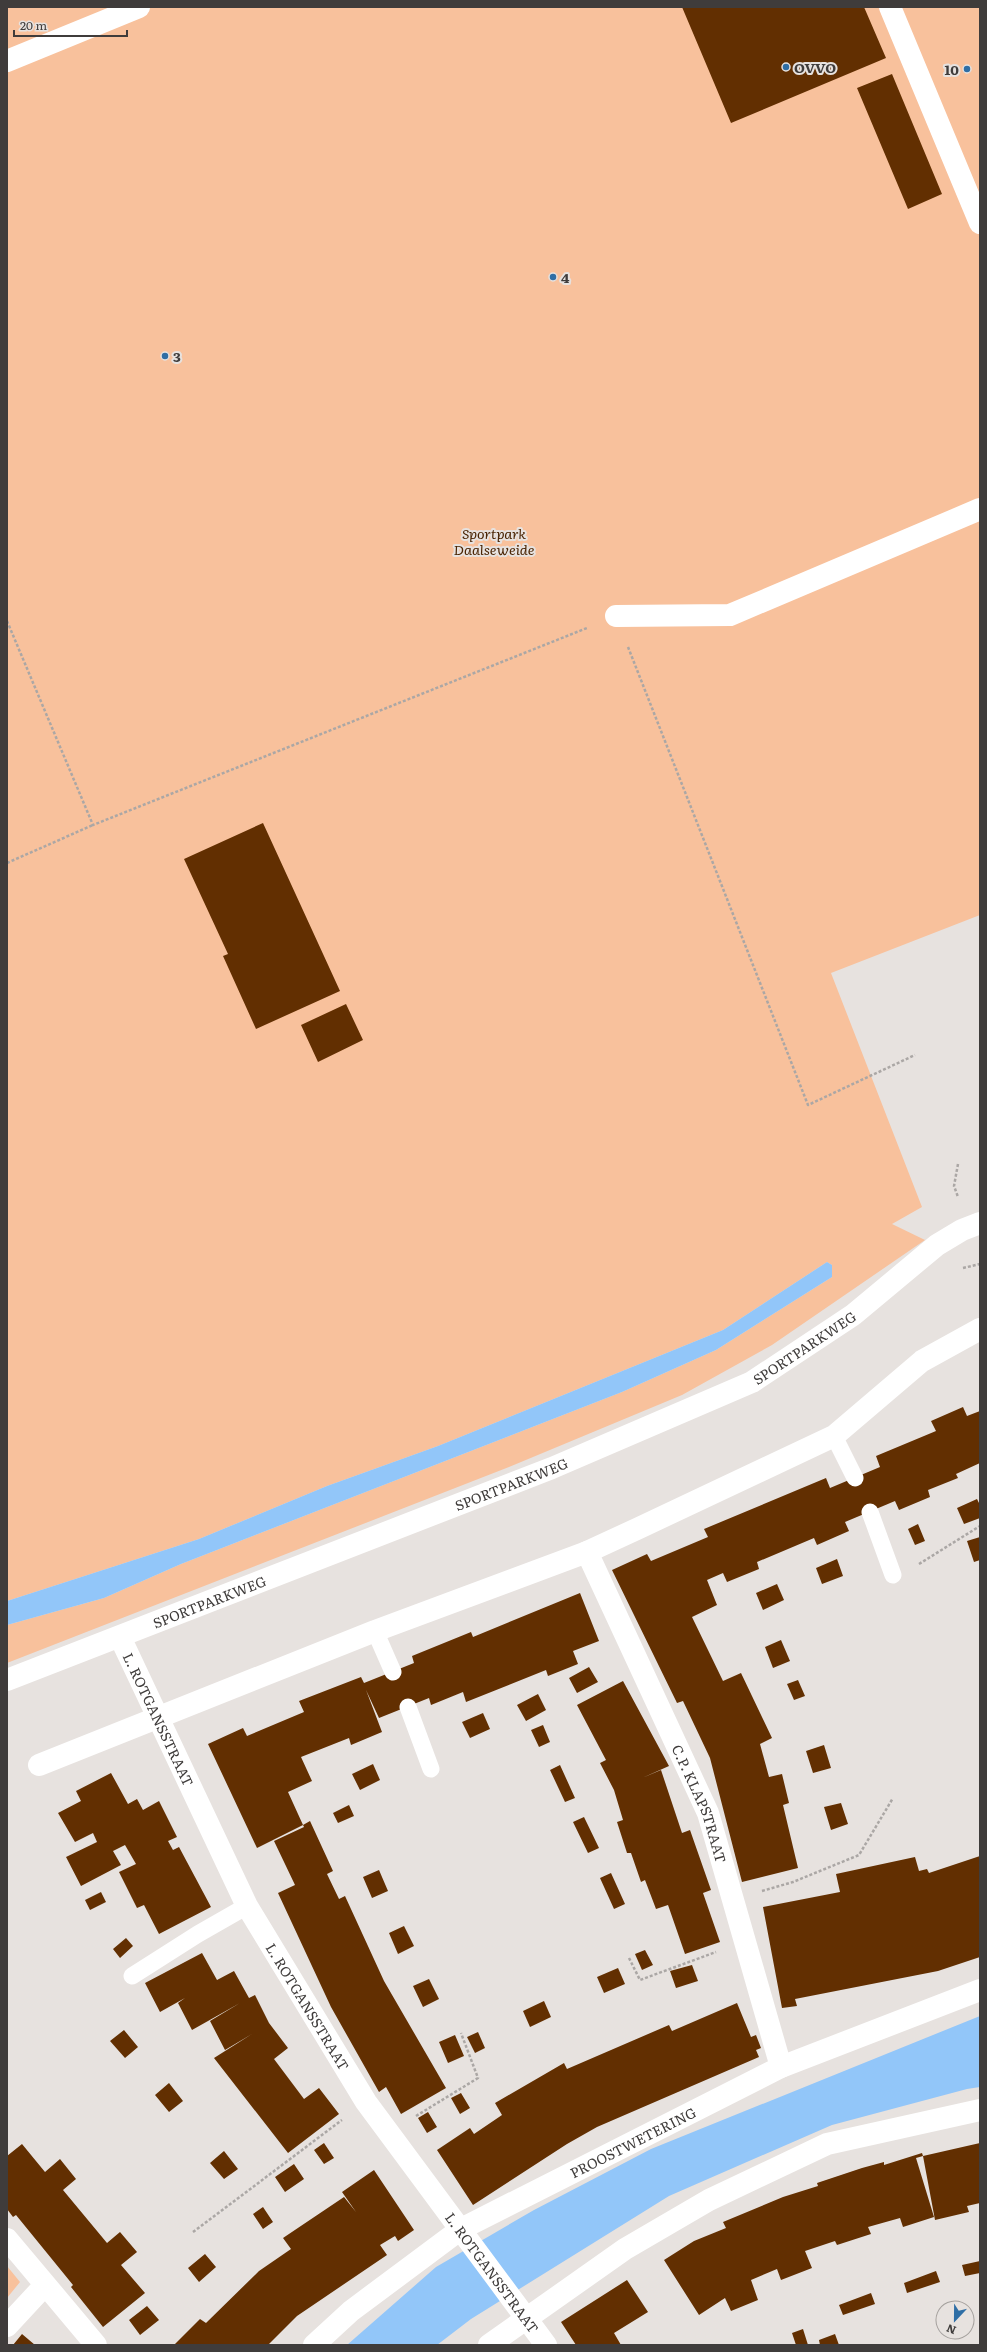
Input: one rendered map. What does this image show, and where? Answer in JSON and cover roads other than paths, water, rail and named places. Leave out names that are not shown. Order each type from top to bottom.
[{"type":"street","points":[[7,61],[139,7]]},
{"type":"street","points":[[890,7],[980,223]]},
{"type":"street","points":[[616,616],[730,615],[980,509]]},
{"type":"street","name":"SPORTPARKWEG","points":[[7,1680],[120,1638],[552,1468],[752,1382],[853,1314],[937,1245],[962,1230],[980,1223]]},
{"type":"street","points":[[39,1765],[158,1719],[375,1631],[587,1552],[834,1436],[922,1361],[980,1329]]},
{"type":"street","name":"C.P. KLAPSTRAAT","points":[[587,1552],[708,1813],[781,2067]]},
{"type":"street","name":"L. ROTGANSSTRAAT","points":[[120,1638],[247,1906],[366,2102],[546,2345]]},
{"type":"street","name":"PROOSTWETERING","points":[[314,2345],[351,2311],[465,2234],[781,2067],[980,1990]]},
{"type":"street","points":[[489,2345],[523,2314],[625,2249],[709,2200],[827,2144],[980,2110]]},
{"type":"street","points":[[7,2239],[96,2345]]},
{"type":"street","points":[[7,2326],[45,2285]]},
{"type":"lane","points":[[834,1436],[854,1478]]},
{"type":"lane","points":[[870,1512],[893,1575]]},
{"type":"lane","points":[[375,1631],[393,1672]]},
{"type":"lane","points":[[408,1707],[431,1769]]},
{"type":"lane","points":[[132,1976],[198,1934],[247,1906]]},
{"type":"water","points":[[827,1262],[832,1265],[832,1277],[716,1350],[622,1392],[181,1564],[104,1598],[7,1625],[7,1601],[199,1539],[327,1486],[438,1446],[723,1330]]},
{"type":"water","points":[[980,2016],[980,2087],[967,2089],[832,2125],[669,2196],[471,2319],[437,2345],[347,2345],[436,2267],[534,2210],[651,2149]]},
{"type":"place","name":"OVVO","points":[[786,67]]},
{"type":"place","name":"10","points":[[967,69]]},
{"type":"place","name":"4","points":[[553,277]]},
{"type":"place","name":"3","points":[[165,356]]},
{"type":"park label","name":"Sportpark Daalseweide","points":[[494,542]]}]
